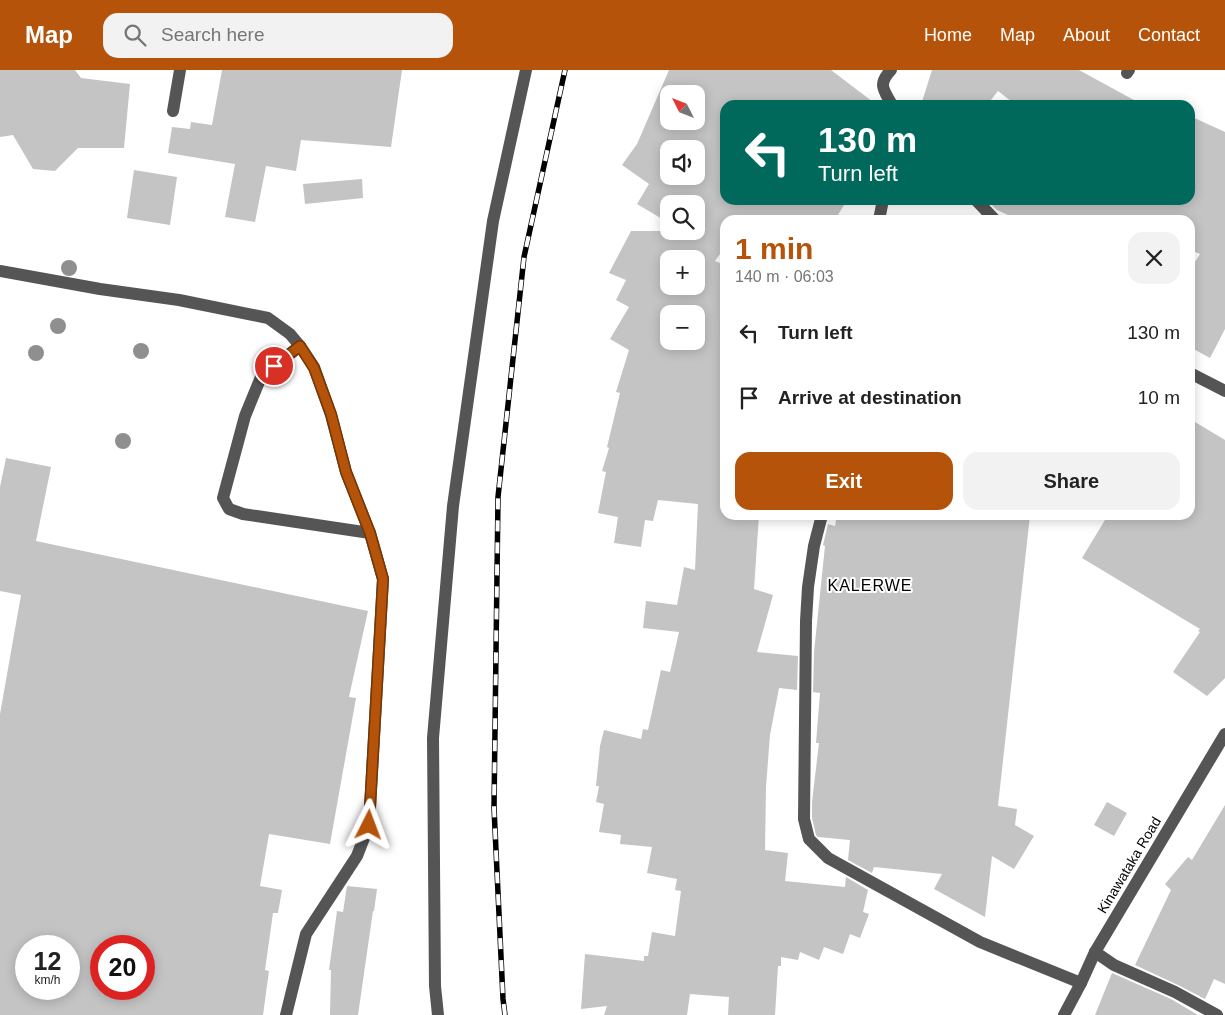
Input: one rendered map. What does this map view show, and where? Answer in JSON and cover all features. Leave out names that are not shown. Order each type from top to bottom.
[{"type":"street","points":[[173,111],[180,70]]},
{"type":"street","points":[[438,1015],[434,986],[433,738],[454,506],[493,221],[526,70]]},
{"type":"street","points":[[889,100],[882,88],[883,82],[890,70]]},
{"type":"street","points":[[981,205],[990,215]]},
{"type":"street","points":[[0,271],[100,289],[180,300],[268,318],[290,334],[314,368],[331,414],[346,472],[370,533],[383,579],[369,825],[357,856],[306,934],[286,1015]]},
{"type":"street","points":[[300,346],[261,376],[245,416],[223,498],[229,509],[242,514],[370,533]]},
{"type":"street","points":[[1195,376],[1225,391]]},
{"type":"street","points":[[821,520],[814,546],[806,621],[804,819],[809,840],[828,858],[980,942],[1081,983]]},
{"type":"street","name":"Kinawataka Road","points":[[1064,1015],[1095,952],[1225,734]]},
{"type":"street","points":[[1095,952],[1114,965],[1175,992],[1217,1015]]},
{"type":"building","points":[[0,70],[75,70],[81,78],[130,84],[124,148],[78,148],[55,171],[33,169],[13,135],[0,137]]},
{"type":"building","points":[[222,70],[402,70],[391,147],[301,140],[296,171],[266,166],[255,222],[225,217],[235,164],[168,153],[172,127],[190,129],[191,122],[212,125]]},
{"type":"building","points":[[669,70],[831,70],[870,100],[720,100],[720,205],[844,205],[838,215],[720,215],[720,254],[715,261],[720,263],[720,520],[759,520],[754,589],[773,595],[757,652],[798,656],[797,690],[779,688],[770,735],[766,787],[765,850],[788,853],[785,881],[845,887],[846,877],[868,890],[863,912],[869,914],[860,938],[850,934],[843,954],[824,947],[819,960],[800,952],[798,960],[781,957],[781,966],[778,966],[775,1015],[728,1015],[729,997],[690,994],[687,1015],[604,1015],[607,1006],[581,1009],[585,954],[644,961],[644,956],[648,956],[652,932],[675,936],[681,891],[675,890],[677,879],[647,873],[652,847],[620,844],[621,835],[599,832],[604,804],[596,802],[599,786],[596,786],[600,746],[604,730],[641,739],[643,729],[648,730],[661,670],[670,672],[679,632],[643,628],[646,601],[677,605],[684,567],[695,570],[698,504],[658,500],[653,521],[645,520],[641,547],[614,543],[618,517],[598,513],[606,472],[602,471],[609,448],[607,447],[620,393],[616,392],[629,350],[610,339],[629,307],[616,300],[626,280],[609,273],[631,231],[660,231],[660,240],[705,240],[705,195],[660,195],[660,218],[637,204],[649,184],[622,165],[637,144],[660,91],[660,130],[705,130],[705,85],[663,85]]},
{"type":"building","points":[[932,70],[1079,70],[1134,100],[1010,100],[998,91],[991,100],[923,100]]},
{"type":"building","points":[[1195,118],[1225,132],[1225,329],[1210,358],[1195,350],[1195,262],[1200,254],[1195,252],[1195,215],[1008,215],[997,210],[992,205],[1195,205]]},
{"type":"building","points":[[134,170],[177,177],[170,225],[127,218]]},
{"type":"building","points":[[362,179],[363,198],[305,204],[303,184]]},
{"type":"building","points":[[1195,422],[1225,440],[1225,678],[1207,696],[1173,672],[1200,632],[1198,631],[1200,629],[1082,558],[1105,520],[1195,520]]},
{"type":"building","points":[[6,458],[51,467],[36,541],[368,611],[349,697],[356,698],[330,844],[269,834],[260,886],[282,890],[278,913],[273,913],[265,970],[269,971],[263,1015],[0,1015],[0,714],[21,595],[0,591],[0,487]]},
{"type":"building","points":[[836,520],[1029,520],[998,806],[1017,809],[1015,825],[1034,836],[1014,869],[992,856],[985,917],[934,889],[942,874],[874,867],[872,873],[848,860],[850,840],[818,837],[816,835],[812,818],[812,802],[819,743],[816,743],[820,693],[813,692],[814,652],[825,546],[823,545],[828,524],[835,526]]},
{"type":"building","points":[[1107,802],[1127,813],[1114,836],[1094,825]]},
{"type":"building","points":[[1225,805],[1225,984],[1214,979],[1205,999],[1135,965],[1171,890],[1165,884],[1188,857],[1192,860]]},
{"type":"building","points":[[347,886],[377,889],[358,1015],[330,1015],[331,970],[329,970],[337,911],[343,912]]},
{"type":"building","points":[[1112,973],[1171,999],[1198,1015],[1095,1015]]},
{"type":"railway","points":[[505,1015],[494,808],[498,497],[524,257],[565,70]]},
{"type":"district","name":"KALERWE","points":[[870,585]]},
{"type":"route","points":[[274,366],[300,346],[314,368],[331,414],[346,472],[370,533],[383,579],[369,825]]}]
